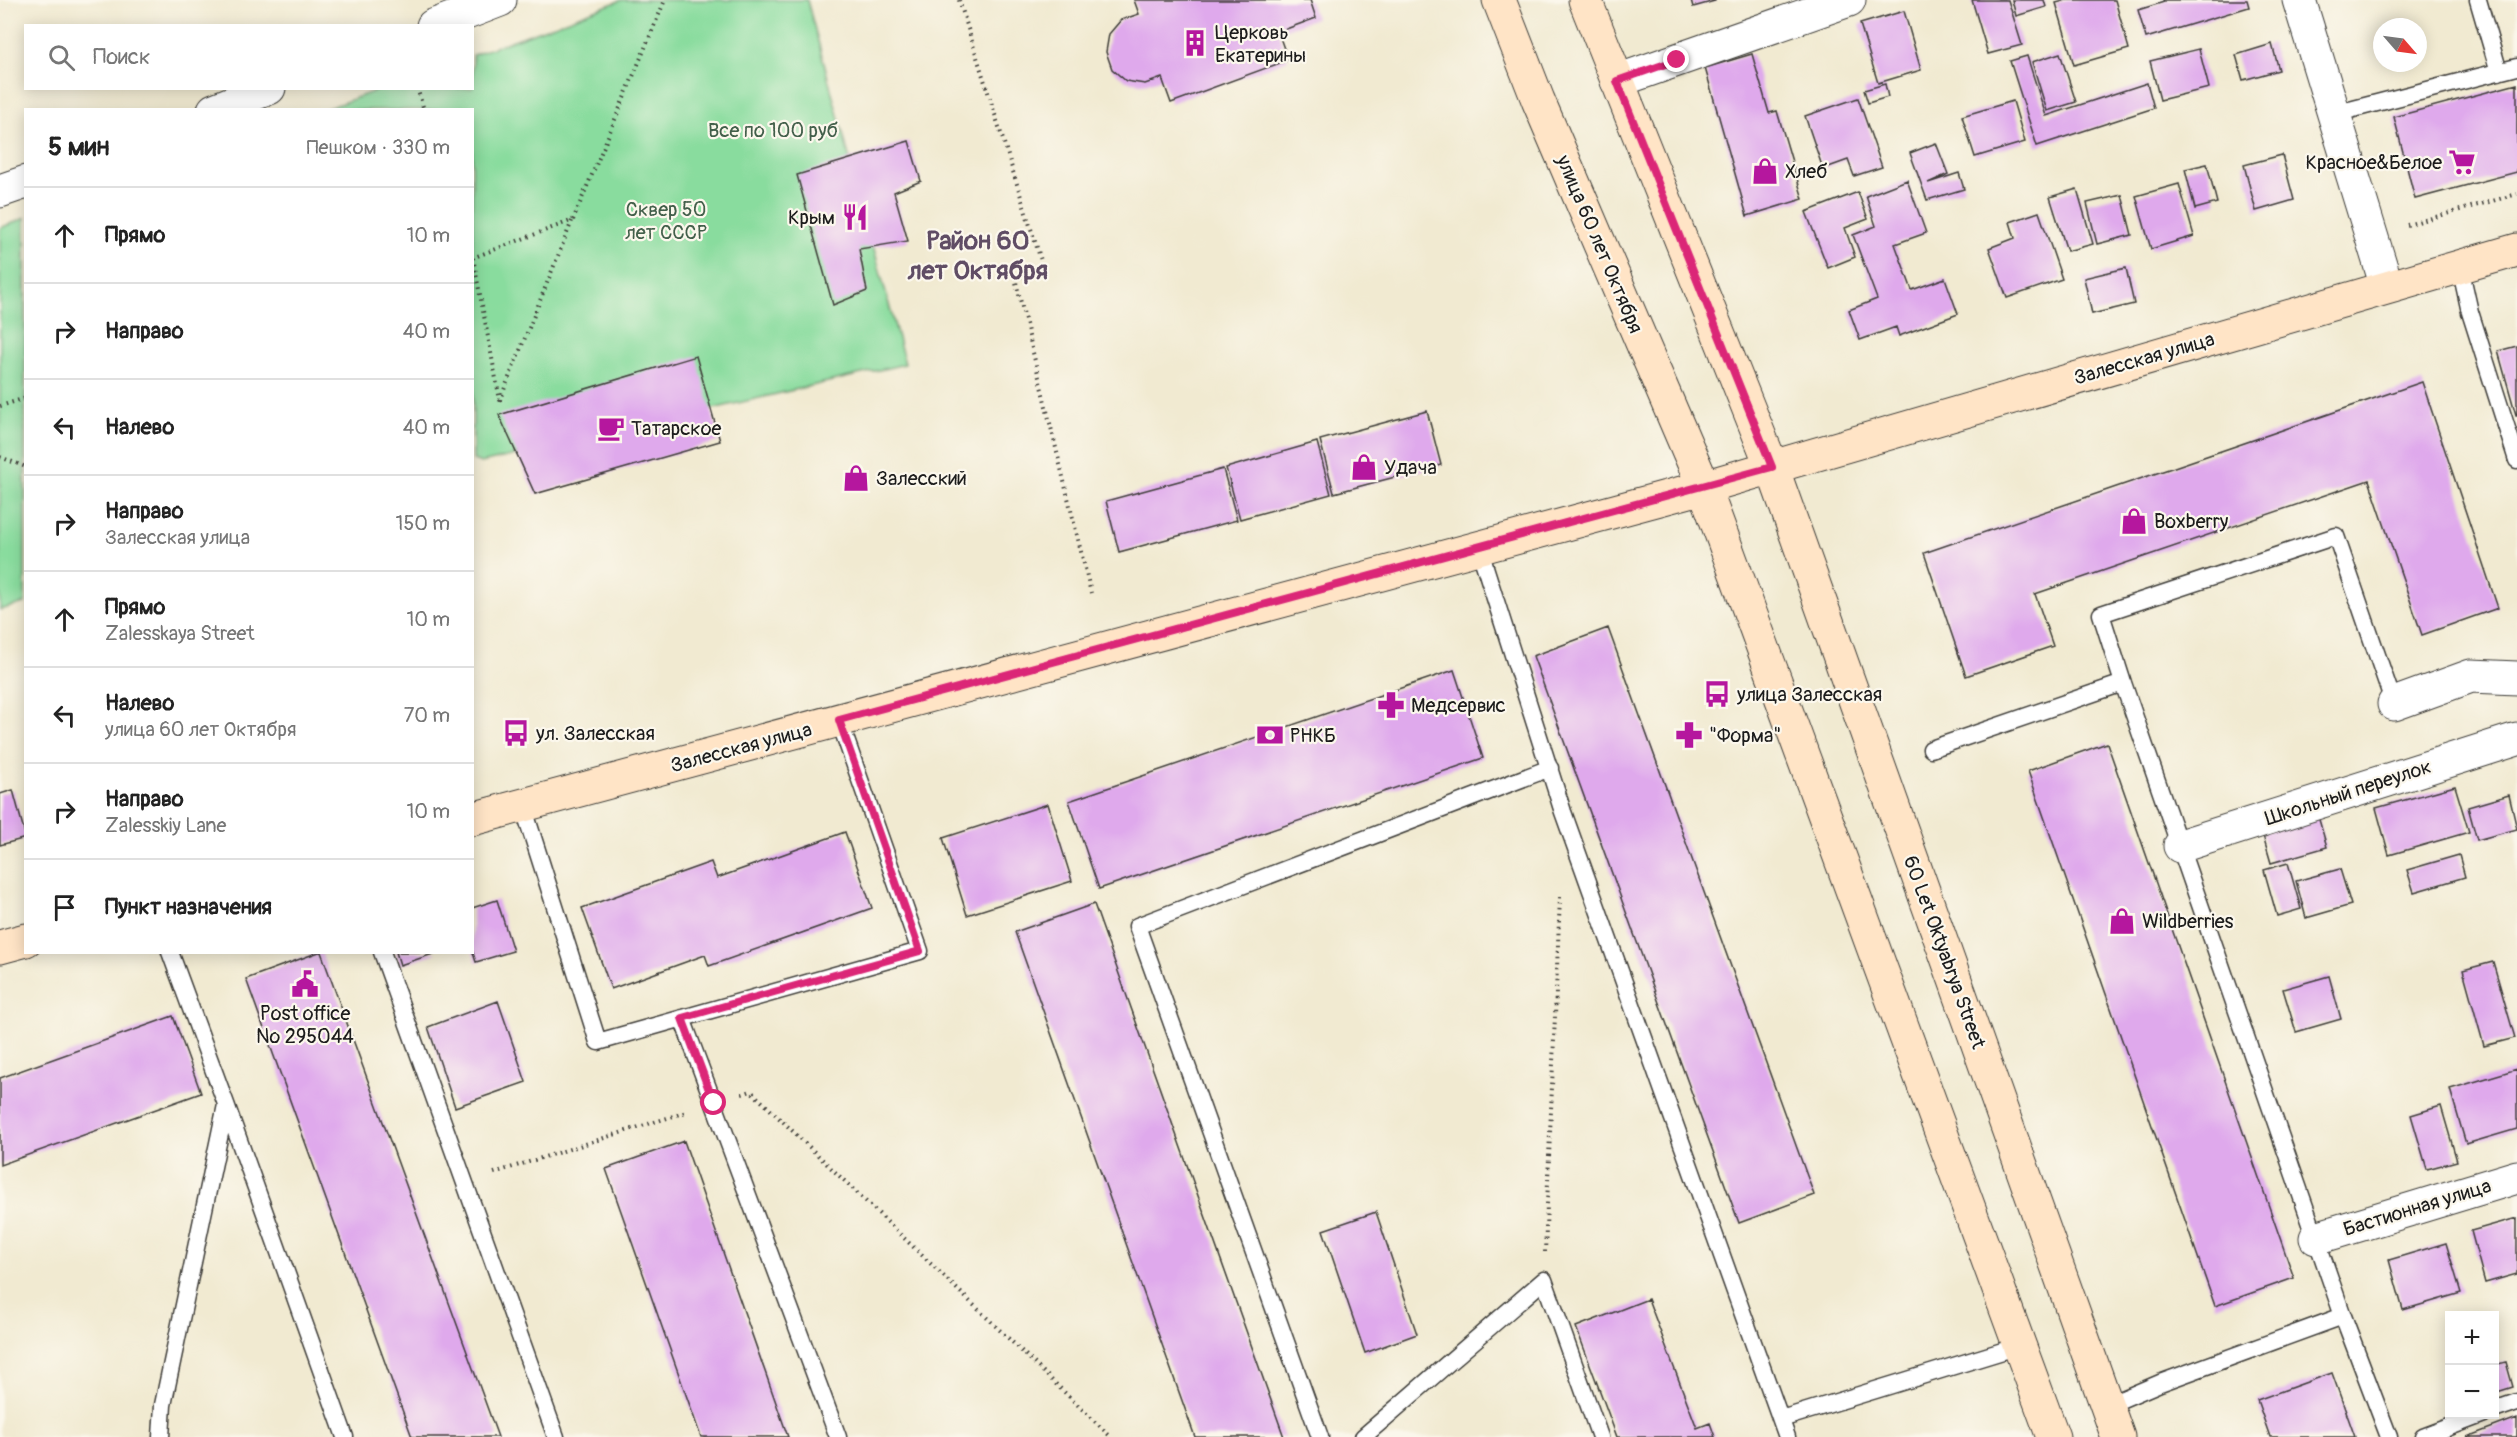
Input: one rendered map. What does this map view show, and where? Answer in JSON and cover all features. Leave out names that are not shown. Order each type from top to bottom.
[{"type":"main road","name":"улица 60 лет Октября","points":[[1499,0],[1538,100],[1704,487]]},
{"type":"main road","points":[[1585,0],[1772,467]]},
{"type":"main road","name":"Залесская улица","points":[[474,818],[1704,487],[2517,250]]},
{"type":"main road","name":"60 Let Oktyabrya Street","points":[[1772,467],[2118,1437]]},
{"type":"main road","points":[[1704,487],[2053,1437]]},
{"type":"main road","points":[[0,947],[24,941]]},
{"type":"street","points":[[438,24],[500,0]]},
{"type":"street","points":[[1617,81],[1849,0]]},
{"type":"street","points":[[2299,0],[2388,287]]},
{"type":"street","points":[[219,108],[263,90]]},
{"type":"street","points":[[0,191],[24,183]]},
{"type":"street","points":[[2394,704],[2471,676],[2517,678]]},
{"type":"street","name":"Школьный переулок","points":[[2180,846],[2517,739]]},
{"type":"street","name":"Бастионная улица","points":[[2316,1238],[2517,1177]]},
{"type":"lane","points":[[2478,0],[2499,72]]},
{"type":"lane","points":[[2334,114],[2517,68]]},
{"type":"lane","points":[[2460,267],[2470,312],[2517,460]]},
{"type":"lane","points":[[2389,1437],[2343,1316],[2123,683],[2102,614],[2336,536],[2394,704]]},
{"type":"lane","points":[[1479,548],[1571,834],[1787,1437]]},
{"type":"lane","points":[[1931,749],[2123,683]]},
{"type":"lane","points":[[523,806],[598,1042],[920,951],[839,720]]},
{"type":"lane","points":[[1320,1437],[1137,926],[1550,768]]},
{"type":"lane","points":[[171,954],[345,1437]]},
{"type":"lane","points":[[383,954],[556,1437]]},
{"type":"lane","points":[[682,1018],[838,1437]]},
{"type":"lane","points":[[161,1437],[163,1405],[226,1104]]},
{"type":"lane","points":[[1363,1437],[1544,1280],[1600,1437]]},
{"type":"lane","points":[[2106,1406],[2160,1383],[2343,1316]]},
{"type":"lane","points":[[1781,1419],[2019,1346]]},
{"type":"lane","points":[[2499,1408],[2517,1402]]},
{"type":"lane","points":[[2423,1437],[2471,1419]]},
{"type":"path","points":[[474,263],[501,400],[664,0]]},
{"type":"path","points":[[959,0],[1044,270],[1015,278],[1091,593]]},
{"type":"path","points":[[418,90],[423,108]]},
{"type":"path","points":[[2371,236],[2517,194]]},
{"type":"path","points":[[474,258],[573,220]]},
{"type":"path","points":[[0,406],[24,399]]},
{"type":"path","points":[[0,457],[24,466]]},
{"type":"path","points":[[1544,1280],[1560,894]]},
{"type":"path","points":[[465,1183],[751,1091],[1112,1437]]},
{"type":"green space","name":"Сквер 50 лет СССР","points":[[622,0],[807,0],[905,364],[481,463],[474,460],[474,108],[328,108],[377,90],[474,90],[474,55]]},
{"type":"green space","points":[[24,218],[24,603],[0,610],[0,228]]},
{"type":"building","name":"Церковь Екатерины","points":[[1134,0],[1310,0],[1316,18],[1278,32],[1288,60],[1171,103],[1162,78],[1145,84],[1126,81],[1112,69],[1106,52],[1109,34],[1121,20],[1139,14]]},
{"type":"building","points":[[1691,0],[1715,0],[1715,1],[1693,7]]},
{"type":"building","points":[[1972,0],[2008,0],[2022,45],[1988,54]]},
{"type":"building","points":[[2012,0],[2044,0],[2046,7],[2016,16]]},
{"type":"building","points":[[2067,0],[2115,0],[2129,49],[2074,65],[2056,3]]},
{"type":"building","points":[[2163,0],[2247,0],[2249,7],[2146,38],[2138,10],[2164,2]]},
{"type":"building","points":[[1904,11],[1921,70],[1878,83],[1860,24]]},
{"type":"building","points":[[2272,44],[2279,70],[2243,80],[2236,55]]},
{"type":"building","points":[[2199,49],[2209,88],[2160,100],[2150,61]]},
{"type":"building","points":[[2060,53],[2076,102],[2047,111],[2032,62]]},
{"type":"building","points":[[1752,54],[1769,113],[1777,111],[1803,199],[1747,216],[1705,68]]},
{"type":"building","points":[[2027,56],[2046,116],[2147,83],[2154,108],[2037,146],[2010,61]]},
{"type":"building","points":[[1885,84],[1888,97],[1868,103],[1864,90]]},
{"type":"building","points":[[2517,84],[2517,172],[2415,199],[2394,117]]},
{"type":"building","points":[[1858,98],[1882,167],[1854,176],[1848,160],[1823,169],[1805,116]]},
{"type":"building","points":[[2013,101],[2025,142],[1975,157],[1962,116]]},
{"type":"building","name":"Крым","points":[[909,141],[921,181],[894,192],[908,241],[859,249],[867,291],[833,305],[797,175]]},
{"type":"building","points":[[1936,143],[1948,174],[1928,183],[1959,173],[1964,189],[1927,200],[1910,153]]},
{"type":"building","points":[[2282,155],[2294,200],[2256,211],[2244,165]]},
{"type":"building","points":[[2207,164],[2217,203],[2195,209],[2185,169]]},
{"type":"building","points":[[1907,180],[1926,233],[1895,244],[1912,290],[1945,278],[1958,314],[1899,336],[1896,327],[1860,340],[1849,310],[1877,299],[1853,235],[1876,226],[1866,196]]},
{"type":"building","points":[[2179,184],[2194,236],[2151,249],[2136,196]]},
{"type":"building","points":[[2077,189],[2093,244],[2067,251],[2050,197]]},
{"type":"building","points":[[1858,192],[1868,219],[1845,228],[1855,257],[1828,268],[1806,212]]},
{"type":"building","points":[[2122,195],[2132,235],[2097,244],[2087,203]]},
{"type":"building","points":[[2039,212],[2062,279],[2007,298],[1989,248],[2015,238],[2010,222]]},
{"type":"building","points":[[2126,268],[2134,304],[2092,314],[2084,278]]},
{"type":"building","points":[[2517,346],[2517,415],[2516,415],[2498,351]]},
{"type":"building","name":"Татарское","points":[[696,356],[720,441],[535,494],[499,415]]},
{"type":"building","points":[[2422,382],[2498,608],[2422,635],[2369,480],[2035,594],[2053,646],[1966,676],[1924,553]]},
{"type":"building","points":[[1427,411],[1441,465],[1334,493],[1320,440]]},
{"type":"building","points":[[1317,442],[1331,494],[1240,519],[1226,468]]},
{"type":"building","points":[[1223,469],[1237,520],[1119,552],[1106,501]]},
{"type":"building","points":[[1608,628],[1814,1195],[1739,1223],[1533,656]]},
{"type":"building","points":[[1454,670],[1483,758],[1099,889],[1069,801]]},
{"type":"building","points":[[2107,743],[2294,1278],[2215,1306],[2028,771]]},
{"type":"building","points":[[2455,786],[2469,832],[2389,855],[2376,808]]},
{"type":"building","points":[[13,790],[24,839],[0,845],[0,794]]},
{"type":"building","points":[[2509,795],[2517,829],[2477,840],[2468,807]]},
{"type":"building","points":[[1048,804],[1072,881],[967,915],[943,838]]},
{"type":"building","points":[[2318,816],[2327,847],[2271,863],[2262,832]]},
{"type":"building","points":[[845,832],[872,908],[709,966],[705,955],[611,989],[582,908],[711,862],[717,878]]},
{"type":"building","points":[[2459,855],[2465,877],[2414,892],[2407,870]]},
{"type":"building","points":[[2288,863],[2301,909],[2277,916],[2264,870]]},
{"type":"building","points":[[2340,869],[2351,905],[2306,918],[2296,881]]},
{"type":"building","points":[[497,900],[513,951],[476,962],[473,954],[474,907]]},
{"type":"building","points":[[1094,904],[1284,1437],[1195,1437],[1015,932]]},
{"type":"building","points":[[314,954],[322,954],[498,1437],[412,1437],[246,979]]},
{"type":"building","points":[[397,954],[433,954],[400,965]]},
{"type":"building","points":[[2493,962],[2515,1038],[2484,1046],[2463,970]]},
{"type":"building","points":[[2329,976],[2341,1019],[2296,1032],[2283,989]]},
{"type":"building","points":[[498,1001],[526,1082],[455,1107],[428,1027]]},
{"type":"building","points":[[173,1016],[201,1093],[0,1165],[0,1078]]},
{"type":"building","points":[[2517,1069],[2517,1129],[2466,1144],[2450,1089]]},
{"type":"building","points":[[2441,1106],[2457,1161],[2427,1169],[2411,1115]]},
{"type":"building","points":[[684,1141],[788,1437],[701,1437],[606,1169]]},
{"type":"building","points":[[1376,1212],[1417,1334],[1365,1353],[1323,1230]]},
{"type":"building","points":[[2517,1218],[2517,1274],[2485,1283],[2471,1231]]},
{"type":"building","points":[[2446,1243],[2461,1293],[2403,1310],[2389,1260]]},
{"type":"building","points":[[1648,1299],[1697,1428],[1710,1423],[1715,1437],[1617,1437],[1576,1327]]},
{"type":"building","points":[[2506,1362],[2513,1387],[2499,1391],[2499,1365]]},
{"type":"building","points":[[2332,1373],[2355,1437],[2270,1437],[2257,1400]]},
{"type":"building","points":[[2517,1418],[2517,1437],[2467,1437]]},
{"type":"place","name":"Церковь Екатерины","points":[[1195,43]]},
{"type":"place","name":"Красное&Белое","points":[[2462,162]]},
{"type":"place","name":"Хлеб","points":[[1765,171]]},
{"type":"place","name":"Крым","points":[[855,217]]},
{"type":"place","name":"Татарское","points":[[611,428]]},
{"type":"place","name":"Удача","points":[[1364,467]]},
{"type":"place","name":"Залесский","points":[[856,478]]},
{"type":"place","name":"Boxberry","points":[[2134,521]]},
{"type":"place","name":"улица Залесская","points":[[1717,694]]},
{"type":"place","name":"Медсервис","points":[[1391,705]]},
{"type":"place","name":"ул. Залесская","points":[[516,733]]},
{"type":"place","name":"РНКБ","points":[[1270,735]]},
{"type":"place","name":"\"Форма\"","points":[[1689,735]]},
{"type":"place","name":"Wildberries","points":[[2122,921]]},
{"type":"place","name":"Post office № 295044","points":[[305,984]]},
{"type":"district","name":"Район 60 лет Октября","points":[[978,255]]},
{"type":"route","points":[[714,1103],[682,1018],[920,951],[839,720],[1606,514],[1772,467],[1617,81],[1677,60]]},
{"type":"park label","name":"Все по 100 руб","points":[[773,130]]}]
